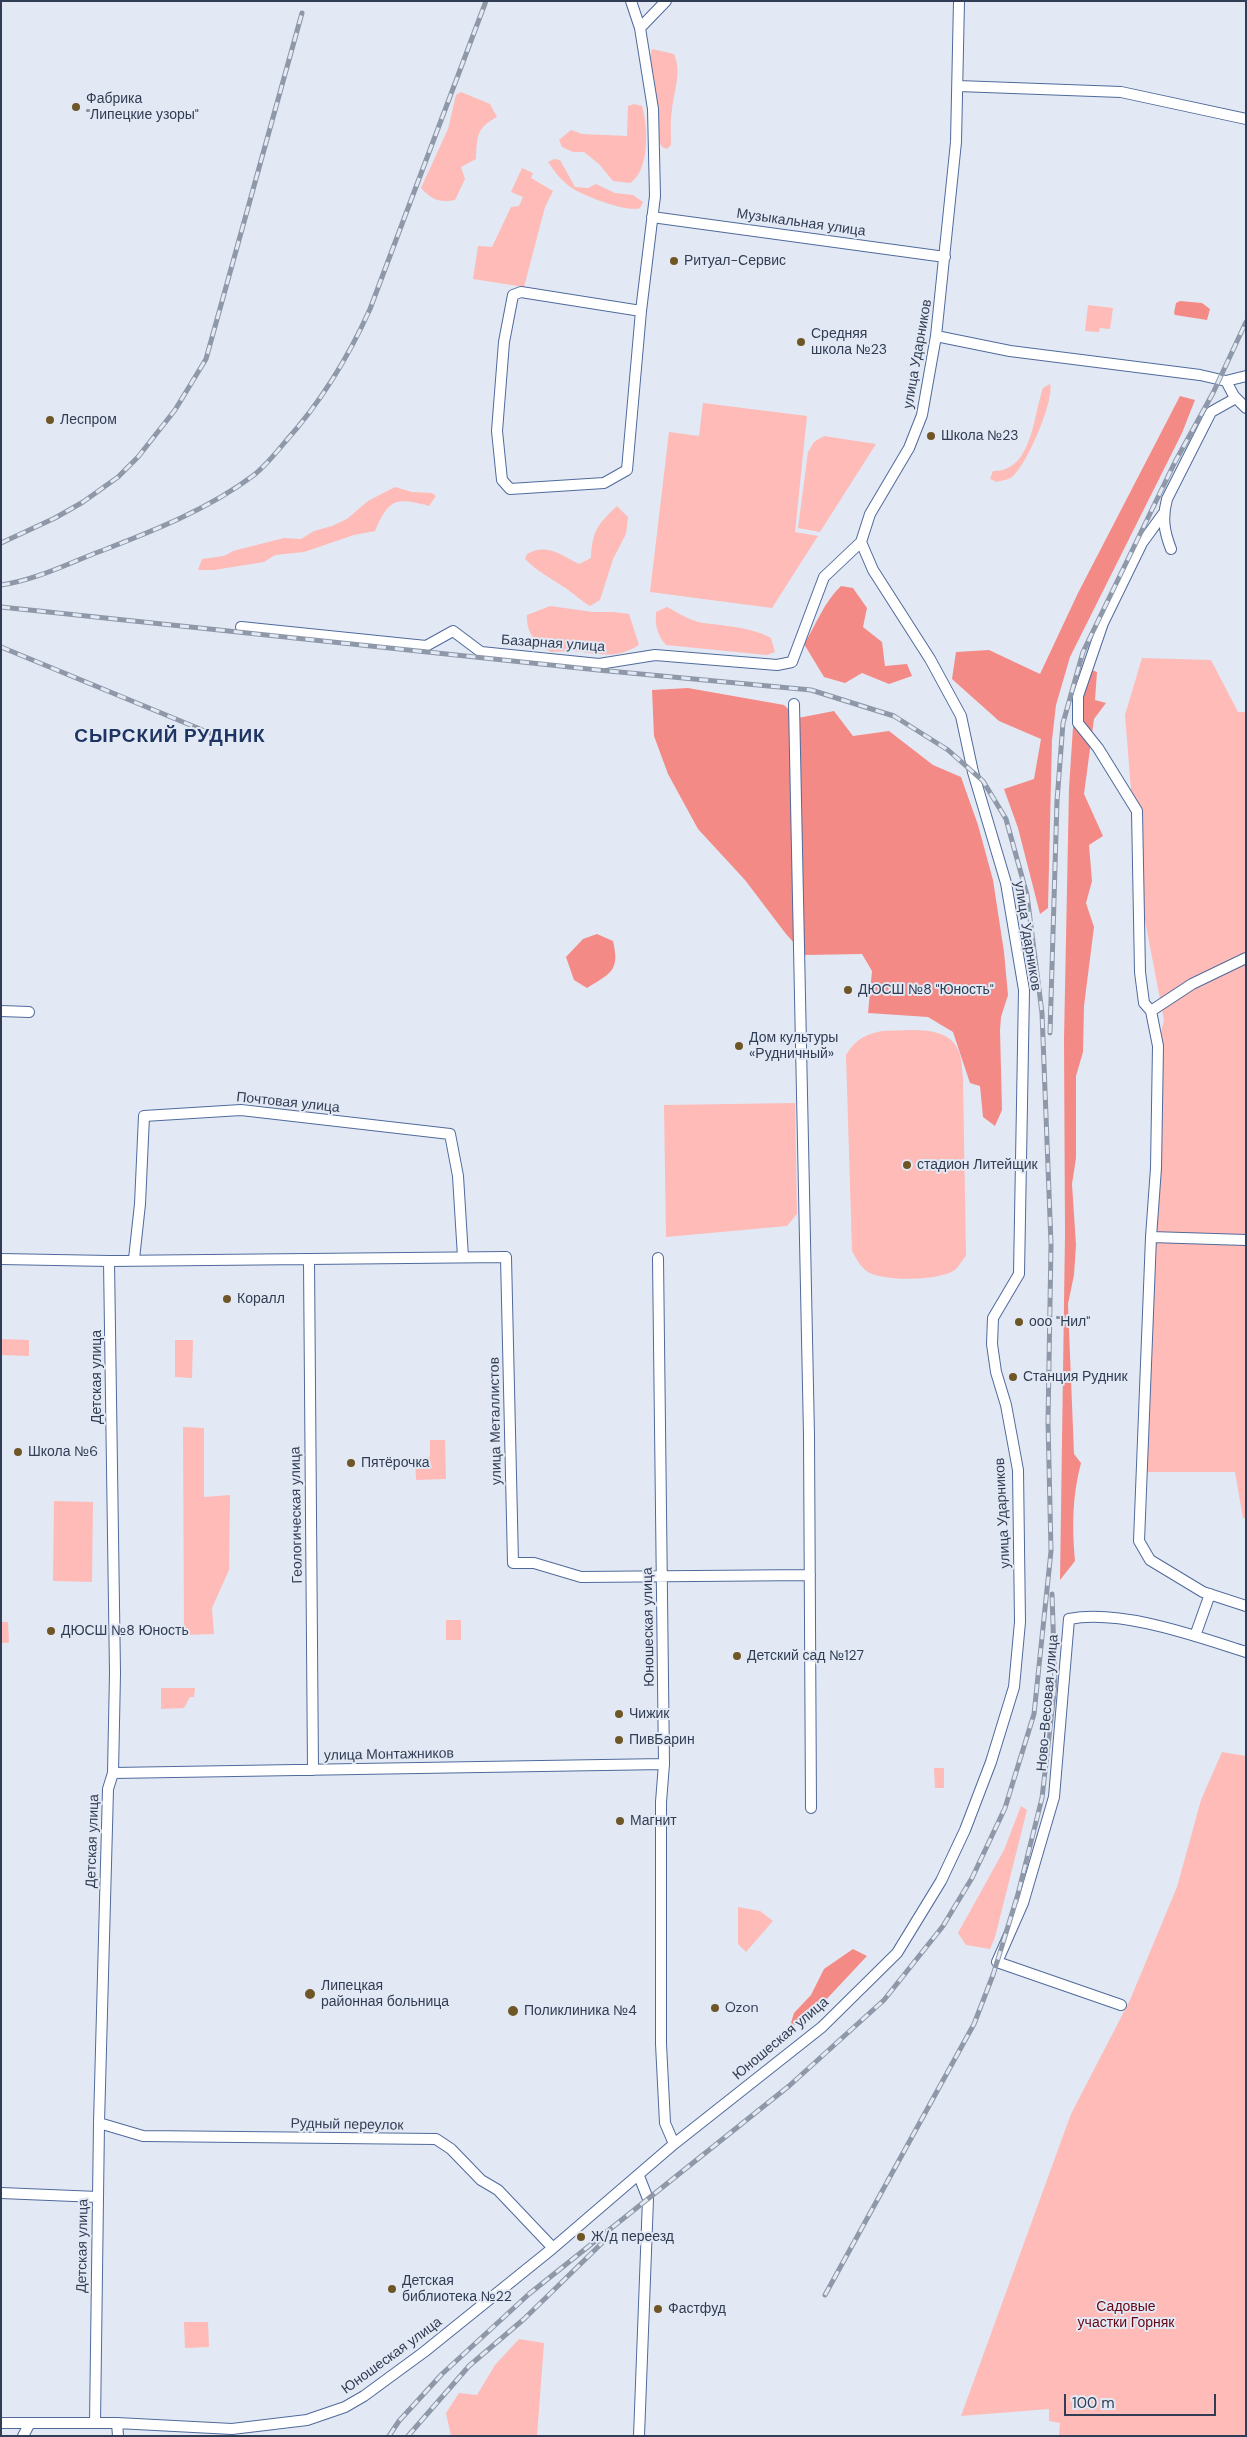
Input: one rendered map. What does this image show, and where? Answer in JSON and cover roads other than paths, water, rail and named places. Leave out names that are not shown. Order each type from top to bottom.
[{"type":"street","points":[[631,1],[640,28],[653,109],[654,196],[641,311],[627,470],[604,483],[510,489],[502,480],[497,431],[504,342],[513,295],[521,292],[641,311]]},
{"type":"street","points":[[640,28],[666,1]]},
{"type":"street","name":"улица Ударников","points":[[916,1923],[941,1881],[965,1830],[991,1762],[1014,1687],[1020,1622],[1018,1470],[1006,1405],[996,1372],[992,1344],[993,1318],[1018,1274],[1024,990],[1006,883],[973,772],[961,716],[930,659],[873,570],[861,542],[870,514],[909,448],[922,415],[936,336],[956,142],[959,1]]},
{"type":"street","points":[[958,86],[1121,92],[1246,119]]},
{"type":"street","name":"Музыкальная улица","points":[[652,218],[945,257]]},
{"type":"street","points":[[936,336],[1010,351],[1200,375],[1226,381],[1246,376]]},
{"type":"street","points":[[1226,381],[1236,398],[1246,408]]},
{"type":"street","points":[[1171,549],[1164,532],[1163,514],[1167,499],[1211,412],[1236,398]]},
{"type":"street","points":[[1163,514],[1142,543],[1104,623],[1078,696],[1078,723],[1098,748],[1137,811],[1140,972],[1144,1003],[1151,1011],[1158,1046],[1156,1168],[1151,1237],[1139,1541],[1150,1560],[1210,1594],[1246,1606]]},
{"type":"street","name":"Базарная улица","points":[[241,627],[426,646],[453,631],[481,652],[599,664],[655,655],[777,665],[792,662],[824,577],[861,542]]},
{"type":"street","points":[[794,704],[810,1575],[812,1808]]},
{"type":"street","points":[[1151,1011],[1192,984],[1246,958]]},
{"type":"street","points":[[1,1011],[29,1012]]},
{"type":"street","name":"Почтовая улица","points":[[134,1259],[140,1204],[144,1116],[241,1110],[450,1134],[458,1176],[463,1257]]},
{"type":"street","points":[[1151,1237],[1246,1240]]},
{"type":"street","points":[[1,1260],[309,1260],[463,1257]]},
{"type":"street","name":"улица Металлистов","points":[[463,1257],[506,1257],[513,1563],[534,1563],[581,1577],[663,1576]]},
{"type":"street","name":"Юношеская улица","points":[[658,1258],[664,1764],[661,1802],[661,2044],[665,2123],[674,2144]]},
{"type":"street","name":"Геологическая улица","points":[[309,1260],[314,1770]]},
{"type":"street","name":"Детская улица","points":[[94,2423],[99,2123],[108,1789],[114,1773],[115,1673],[110,1261]]},
{"type":"street","points":[[663,1576],[810,1575]]},
{"type":"street","points":[[1195,1636],[1210,1594]]},
{"type":"street","name":"Ново-Весовая улица","points":[[1121,2004],[997,1962],[1023,1903],[1054,1797],[1069,1619],[1088,1615],[1125,1620],[1195,1636],[1246,1652]]},
{"type":"street","name":"улица Монтажников","points":[[114,1773],[664,1764]]},
{"type":"street","name":"Юношеская улица","points":[[232,2432],[325,2414],[364,2396],[424,2352],[553,2248],[674,2144],[822,2027],[897,1953],[916,1923]]},
{"type":"street","name":"Рудный переулок","points":[[99,2123],[143,2136],[436,2139],[451,2149],[481,2180],[498,2190],[553,2248]]},
{"type":"street","points":[[639,2176],[648,2199],[639,2436]]},
{"type":"street","points":[[1,2193],[98,2197]]},
{"type":"street","points":[[1,2423],[117,2423],[232,2432]]},
{"type":"street","points":[[23,2436],[30,2423]]},
{"type":"street","points":[[117,2423],[118,2436]]},
{"type":"railway","points":[[1,585],[14,583],[52,571],[200,509],[254,475],[298,427],[333,379],[370,309],[486,1]]},
{"type":"railway","points":[[1,543],[55,518],[83,502],[118,477],[138,457],[175,410],[206,359],[302,13]]},
{"type":"railway","points":[[1050,1033],[1057,801],[1063,723],[1083,652],[1175,462],[1213,393],[1246,322]]},
{"type":"railway","points":[[1,607],[598,670],[811,690],[894,716],[948,750],[983,781],[1006,819],[1027,895],[1042,1013],[1051,1244],[1048,1422],[1051,1551],[1034,1714],[1005,1808],[972,1878],[943,1926],[884,2000],[789,2086],[529,2294],[442,2374],[399,2421],[389,2436]]},
{"type":"railway","points":[[1,647],[217,736]]},
{"type":"railway","points":[[825,2295],[974,2024],[993,1975],[1018,1894],[1042,1798],[1055,1684],[1052,1594]]},
{"type":"railway","points":[[408,2436],[469,2366],[524,2319],[602,2243]]},
{"type":"place","name":"Фабрика \"Липецкие узоры\"","points":[[76,107]]},
{"type":"place","name":"Ритуал-Сервис","points":[[674,261]]},
{"type":"place","name":"Средняя школа №23","points":[[801,342]]},
{"type":"place","name":"Леспром","points":[[50,420]]},
{"type":"place","name":"Школа №23","points":[[931,436]]},
{"type":"place","name":"ДЮСШ №8 \"Юность\"","points":[[848,990]]},
{"type":"place","name":"Дом культуры «Рудничный»","points":[[739,1046]]},
{"type":"place","name":"стадион Литейщик","points":[[907,1165]]},
{"type":"place","name":"Коралл","points":[[227,1299]]},
{"type":"place","name":"ооо \"Нил\"","points":[[1019,1322]]},
{"type":"place","name":"Станция Рудник","points":[[1013,1377]]},
{"type":"place","name":"Школа №6","points":[[18,1452]]},
{"type":"place","name":"Пятёрочка","points":[[351,1463]]},
{"type":"place","name":"ДЮСШ №8 Юность","points":[[51,1631]]},
{"type":"place","name":"Детский сад №127","points":[[737,1656]]},
{"type":"place","name":"Чижик","points":[[619,1714]]},
{"type":"place","name":"ПивБарин","points":[[619,1740]]},
{"type":"place","name":"Магнит","points":[[620,1821]]},
{"type":"place","name":"Липецкая районная больница","points":[[310,1994]]},
{"type":"place","name":"Ozon","points":[[715,2008]]},
{"type":"place","name":"Поликлиника №4","points":[[513,2011]]},
{"type":"place","name":"Ж/д переезд","points":[[581,2237]]},
{"type":"place","name":"Детская библиотека №22","points":[[392,2289]]},
{"type":"place","name":"Фастфуд","points":[[658,2309]]},
{"type":"district","name":"СЫРСКИЙ РУДНИК","points":[[170,737]]},
{"type":"park label","name":"Садовые участки Горняк","points":[[1126,2316]]}]
